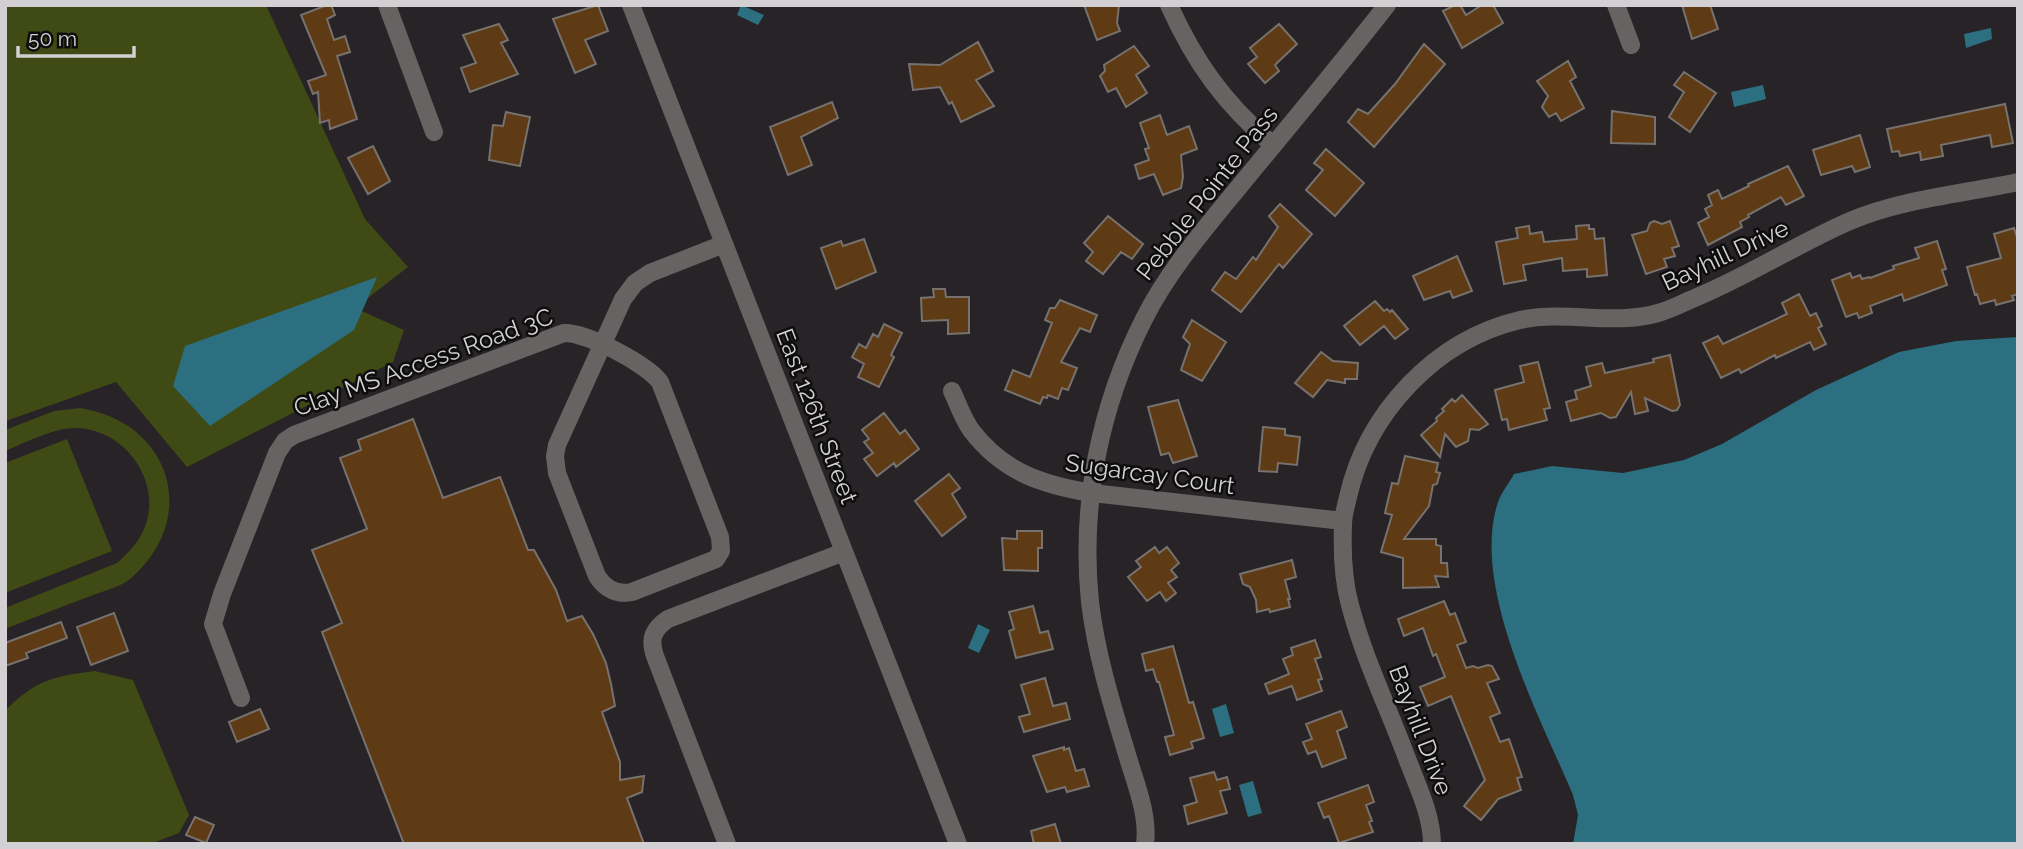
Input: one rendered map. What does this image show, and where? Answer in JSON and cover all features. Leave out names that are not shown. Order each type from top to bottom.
[{"type":"street","points":[[387,5],[435,132]]},
{"type":"street","name":"East 126th Street","points":[[632,5],[958,844]]},
{"type":"street","points":[[1169,5],[1205,73],[1230,105],[1273,145]]},
{"type":"street","name":"Pebble Pointe Pass","points":[[1145,844],[1144,812],[1097,645],[1087,564],[1091,493],[1107,412],[1119,372],[1144,317],[1165,283],[1203,232],[1387,5]]},
{"type":"street","points":[[1616,5],[1631,45]]},
{"type":"street","name":"Bayhill Drive","points":[[1432,844],[1424,803],[1349,603],[1344,566],[1343,521],[1359,461],[1386,412],[1405,388],[1446,354],[1470,340],[1521,320],[1636,317],[1658,313],[1719,289],[1834,229],[1875,212],[2018,182]]},
{"type":"street","points":[[603,343],[623,299],[641,277],[724,244]]},
{"type":"street","name":"Clay MS Access Road 3C","points":[[241,698],[213,624],[222,594],[279,448],[285,441],[294,435],[564,333],[603,343],[648,368],[660,382],[722,544],[716,559],[626,593],[612,591],[597,576],[555,465],[557,445],[603,343]]},
{"type":"street","name":"Sugarcay Court","points":[[951,391],[970,429],[998,459],[1027,477],[1056,487],[1343,521]]},
{"type":"street","points":[[727,844],[655,656],[651,641],[654,632],[668,619],[844,552]]},
{"type":"green space","points":[[5,5],[266,5],[365,219],[408,267],[355,308],[404,330],[393,362],[187,467],[116,382],[6,421]]},
{"type":"green space","points":[[80,408],[111,417],[136,432],[155,452],[166,476],[169,502],[165,529],[152,555],[127,581],[5,629],[5,608],[117,563],[139,539],[148,517],[146,481],[138,464],[112,439],[95,431],[76,428],[58,430],[5,451],[5,430],[54,411]]},
{"type":"green space","points":[[67,439],[112,551],[5,593],[5,463]]},
{"type":"green space","points":[[95,671],[133,680],[189,815],[179,833],[150,844],[5,844],[5,711],[26,692],[46,681]]},
{"type":"water","points":[[741,5],[764,15],[758,25],[737,15]]},
{"type":"water","points":[[1991,28],[1992,39],[1966,48],[1964,34]]},
{"type":"water","points":[[1763,85],[1766,99],[1734,107],[1731,92]]},
{"type":"water","points":[[377,277],[354,330],[210,426],[173,386],[185,346]]},
{"type":"water","points":[[2018,337],[2018,844],[1573,844],[1578,815],[1573,795],[1513,651],[1493,572],[1492,536],[1498,502],[1514,474],[1552,466],[1623,473],[1684,460],[1722,444],[1816,390],[1899,352],[1956,341]]},
{"type":"water","points":[[978,624],[990,630],[979,653],[968,648]]},
{"type":"water","points":[[1226,704],[1234,733],[1220,737],[1212,709]]},
{"type":"water","points":[[1253,781],[1262,813],[1248,817],[1239,785]]},
{"type":"building","points":[[331,5],[335,15],[327,19],[334,40],[345,36],[350,52],[337,56],[357,119],[330,129],[329,120],[320,123],[318,92],[313,94],[308,81],[326,75],[301,15]]},
{"type":"building","points":[[598,5],[608,31],[585,40],[596,64],[575,73],[553,19]]},
{"type":"building","points":[[1084,5],[1119,5],[1117,23],[1120,31],[1097,40]]},
{"type":"building","points":[[1460,5],[1466,15],[1482,5],[1493,5],[1503,23],[1462,48],[1443,11]]},
{"type":"building","points":[[1682,5],[1710,5],[1718,29],[1692,39]]},
{"type":"building","points":[[499,24],[508,40],[501,43],[518,74],[470,92],[461,68],[476,63],[463,35]]},
{"type":"building","points":[[1279,24],[1297,44],[1275,65],[1279,71],[1265,83],[1248,64],[1257,57],[1250,48]]},
{"type":"building","points":[[978,42],[993,71],[976,80],[994,106],[961,122],[952,102],[949,104],[940,87],[913,90],[909,64],[940,65]]},
{"type":"building","points":[[1424,44],[1445,64],[1374,147],[1348,122],[1358,109],[1368,114],[1395,84]]},
{"type":"building","points":[[1134,46],[1149,66],[1136,75],[1147,93],[1126,107],[1116,88],[1108,92],[1100,76],[1105,71],[1104,65]]},
{"type":"building","points":[[1568,61],[1576,77],[1570,81],[1584,108],[1561,121],[1556,113],[1549,117],[1542,107],[1548,96],[1537,81]]},
{"type":"building","points":[[1684,72],[1716,93],[1690,132],[1669,117],[1684,92],[1674,85]]},
{"type":"building","points":[[832,102],[838,118],[801,137],[812,165],[788,175],[770,127]]},
{"type":"building","points":[[2005,104],[2013,143],[1992,147],[1990,135],[1941,145],[1943,156],[1921,160],[1920,152],[1900,156],[1899,151],[1892,152],[1887,129]]},
{"type":"building","points":[[1612,111],[1655,117],[1655,144],[1611,143]]},
{"type":"building","points":[[506,112],[530,117],[520,166],[489,160],[493,125],[503,126]]},
{"type":"building","points":[[1160,115],[1167,135],[1189,126],[1197,149],[1181,155],[1181,188],[1163,195],[1154,174],[1139,179],[1135,165],[1149,160],[1145,149],[1149,148],[1140,123]]},
{"type":"building","points":[[1860,135],[1870,167],[1855,172],[1852,166],[1821,175],[1813,150]]},
{"type":"building","points":[[373,146],[390,181],[368,194],[348,158]]},
{"type":"building","points":[[1326,149],[1364,183],[1335,216],[1306,190],[1323,170],[1314,163]]},
{"type":"building","points":[[1788,166],[1804,196],[1786,205],[1781,197],[1748,215],[1749,217],[1740,222],[1742,227],[1708,245],[1698,223],[1709,217],[1705,209],[1712,205],[1708,195],[1718,190],[1722,199]]},
{"type":"building","points":[[1280,204],[1312,234],[1283,268],[1279,264],[1241,312],[1212,290],[1225,272],[1236,279],[1253,257],[1256,260],[1278,227],[1269,216]]},
{"type":"building","points":[[1108,216],[1143,244],[1132,259],[1121,252],[1103,274],[1086,261],[1093,252],[1084,243]]},
{"type":"building","points":[[1654,221],[1662,224],[1670,221],[1679,246],[1672,248],[1675,256],[1664,259],[1667,267],[1646,274],[1632,235],[1647,231],[1650,223]]},
{"type":"building","points":[[1589,225],[1589,229],[1594,229],[1595,239],[1604,238],[1607,275],[1587,277],[1587,269],[1563,271],[1562,258],[1523,265],[1526,280],[1504,284],[1496,242],[1518,238],[1516,228],[1529,226],[1530,234],[1542,232],[1544,242],[1577,239],[1576,226]]},
{"type":"building","points":[[2014,228],[2018,241],[2018,294],[2012,296],[2014,300],[1996,305],[1995,300],[1980,304],[1967,267],[2001,258],[1994,234]]},
{"type":"building","points":[[864,239],[876,272],[836,289],[821,248],[841,241],[843,246]]},
{"type":"building","points":[[1937,241],[1946,269],[1942,270],[1947,285],[1904,301],[1902,294],[1870,306],[1872,313],[1859,318],[1857,313],[1846,317],[1832,280],[1850,273],[1852,278],[1860,275],[1862,279],[1870,278],[1894,269],[1893,266],[1919,258],[1915,248]]},
{"type":"building","points":[[1457,256],[1472,291],[1453,298],[1450,291],[1424,300],[1413,276]]},
{"type":"building","points":[[933,289],[945,289],[946,297],[969,297],[969,333],[948,334],[948,320],[922,321],[921,298],[934,297]]},
{"type":"building","points":[[1799,294],[1810,316],[1816,313],[1822,326],[1818,328],[1826,344],[1814,350],[1810,342],[1776,358],[1775,355],[1741,373],[1739,369],[1721,378],[1703,343],[1718,336],[1723,344],[1787,314],[1782,303]]},
{"type":"building","points":[[1060,300],[1097,315],[1090,332],[1080,328],[1061,362],[1077,368],[1068,390],[1062,388],[1058,399],[1048,395],[1047,398],[1043,397],[1040,404],[1005,390],[1013,370],[1030,377],[1052,323],[1045,320],[1050,308],[1055,308]]},
{"type":"building","points":[[1375,301],[1384,311],[1392,310],[1408,329],[1395,339],[1384,326],[1360,345],[1344,326]]},
{"type":"building","points":[[1192,320],[1226,342],[1202,381],[1181,370],[1190,344],[1183,337]]},
{"type":"building","points":[[884,324],[902,333],[879,387],[858,377],[864,364],[852,357],[859,344],[866,348],[873,334],[878,337]]},
{"type":"building","points":[[1321,352],[1333,361],[1358,363],[1357,379],[1345,379],[1345,383],[1327,380],[1313,397],[1295,383]]},
{"type":"building","points":[[1670,355],[1680,405],[1677,410],[1672,411],[1645,398],[1648,411],[1635,414],[1631,392],[1616,417],[1610,418],[1601,413],[1571,421],[1566,402],[1577,399],[1575,391],[1591,386],[1586,367],[1602,363],[1605,373],[1654,362],[1653,359]]},
{"type":"building","points":[[1538,362],[1550,408],[1544,409],[1547,420],[1509,430],[1507,419],[1502,420],[1495,390],[1524,382],[1520,366]]},
{"type":"building","points":[[1462,395],[1488,424],[1479,430],[1470,429],[1468,441],[1456,447],[1445,434],[1440,457],[1421,435],[1437,421],[1436,418],[1444,411],[1442,409],[1452,399],[1455,402]]},
{"type":"building","points":[[1178,400],[1197,456],[1173,463],[1169,453],[1161,455],[1148,407]]},
{"type":"building","points":[[884,413],[900,434],[905,430],[919,449],[896,467],[894,463],[877,476],[864,459],[873,453],[864,442],[869,439],[862,430]]},
{"type":"building","points":[[413,419],[443,498],[500,477],[528,550],[534,550],[556,590],[567,621],[582,616],[593,634],[606,663],[611,684],[615,706],[602,712],[620,762],[620,780],[644,776],[642,792],[627,798],[644,844],[404,844],[322,632],[342,623],[312,550],[367,529],[340,458],[361,450],[358,440]]},
{"type":"building","points":[[1263,427],[1285,429],[1285,435],[1300,437],[1297,465],[1278,463],[1277,472],[1259,471]]},
{"type":"building","points":[[1405,456],[1438,463],[1436,472],[1440,473],[1437,484],[1433,485],[1429,506],[1404,539],[1436,539],[1436,545],[1441,546],[1441,563],[1447,563],[1448,577],[1435,576],[1439,587],[1403,588],[1403,558],[1381,552],[1392,515],[1385,513],[1392,483],[1398,484]]},
{"type":"building","points":[[949,474],[960,488],[952,494],[966,517],[942,536],[915,501]]},
{"type":"building","points":[[1017,531],[1042,531],[1042,548],[1038,548],[1038,571],[1004,570],[1002,538],[1017,539]]},
{"type":"building","points":[[1155,547],[1159,553],[1167,547],[1179,563],[1171,570],[1177,577],[1168,583],[1176,593],[1166,601],[1160,592],[1147,601],[1128,577],[1141,567],[1136,561]]},
{"type":"building","points":[[1292,560],[1296,577],[1285,580],[1290,607],[1257,612],[1256,600],[1250,587],[1243,584],[1240,574]]},
{"type":"building","points":[[1444,601],[1450,615],[1455,613],[1466,642],[1457,645],[1466,668],[1492,666],[1499,679],[1487,683],[1500,713],[1490,717],[1500,742],[1509,739],[1522,777],[1517,778],[1521,790],[1498,799],[1481,820],[1464,806],[1485,780],[1451,696],[1428,706],[1420,687],[1445,677],[1436,654],[1433,656],[1423,628],[1404,636],[1398,619]]},
{"type":"building","points":[[1033,606],[1040,633],[1048,631],[1053,649],[1016,658],[1009,631],[1014,629],[1009,612]]},
{"type":"building","points":[[114,613],[128,651],[91,665],[77,627]]},
{"type":"building","points":[[61,622],[67,638],[26,653],[28,658],[5,666],[5,643]]},
{"type":"building","points":[[1315,640],[1321,657],[1315,659],[1322,679],[1318,680],[1322,691],[1297,700],[1292,686],[1269,694],[1265,684],[1289,674],[1283,659],[1293,655],[1291,648]]},
{"type":"building","points":[[1173,646],[1189,703],[1193,702],[1204,738],[1191,742],[1193,748],[1170,755],[1165,737],[1174,735],[1159,682],[1153,669],[1146,671],[1142,654]]},
{"type":"building","points":[[1045,678],[1053,706],[1066,703],[1070,719],[1024,732],[1019,717],[1030,714],[1021,685]]},
{"type":"building","points":[[260,709],[269,729],[237,742],[229,722]]},
{"type":"building","points":[[1341,711],[1347,727],[1337,731],[1346,758],[1322,767],[1316,751],[1308,754],[1303,742],[1312,739],[1306,724]]},
{"type":"building","points":[[1064,747],[1064,750],[1069,748],[1076,771],[1084,769],[1089,786],[1067,792],[1065,787],[1047,792],[1033,756]]},
{"type":"building","points":[[1214,772],[1217,780],[1227,777],[1230,789],[1220,791],[1227,813],[1188,824],[1184,806],[1197,802],[1190,778]]},
{"type":"building","points":[[1368,785],[1374,802],[1366,805],[1373,832],[1339,843],[1329,816],[1324,818],[1318,803]]},
{"type":"building","points":[[195,817],[214,825],[206,843],[186,835]]},
{"type":"building","points":[[1055,824],[1061,844],[1034,844],[1031,831]]}]
